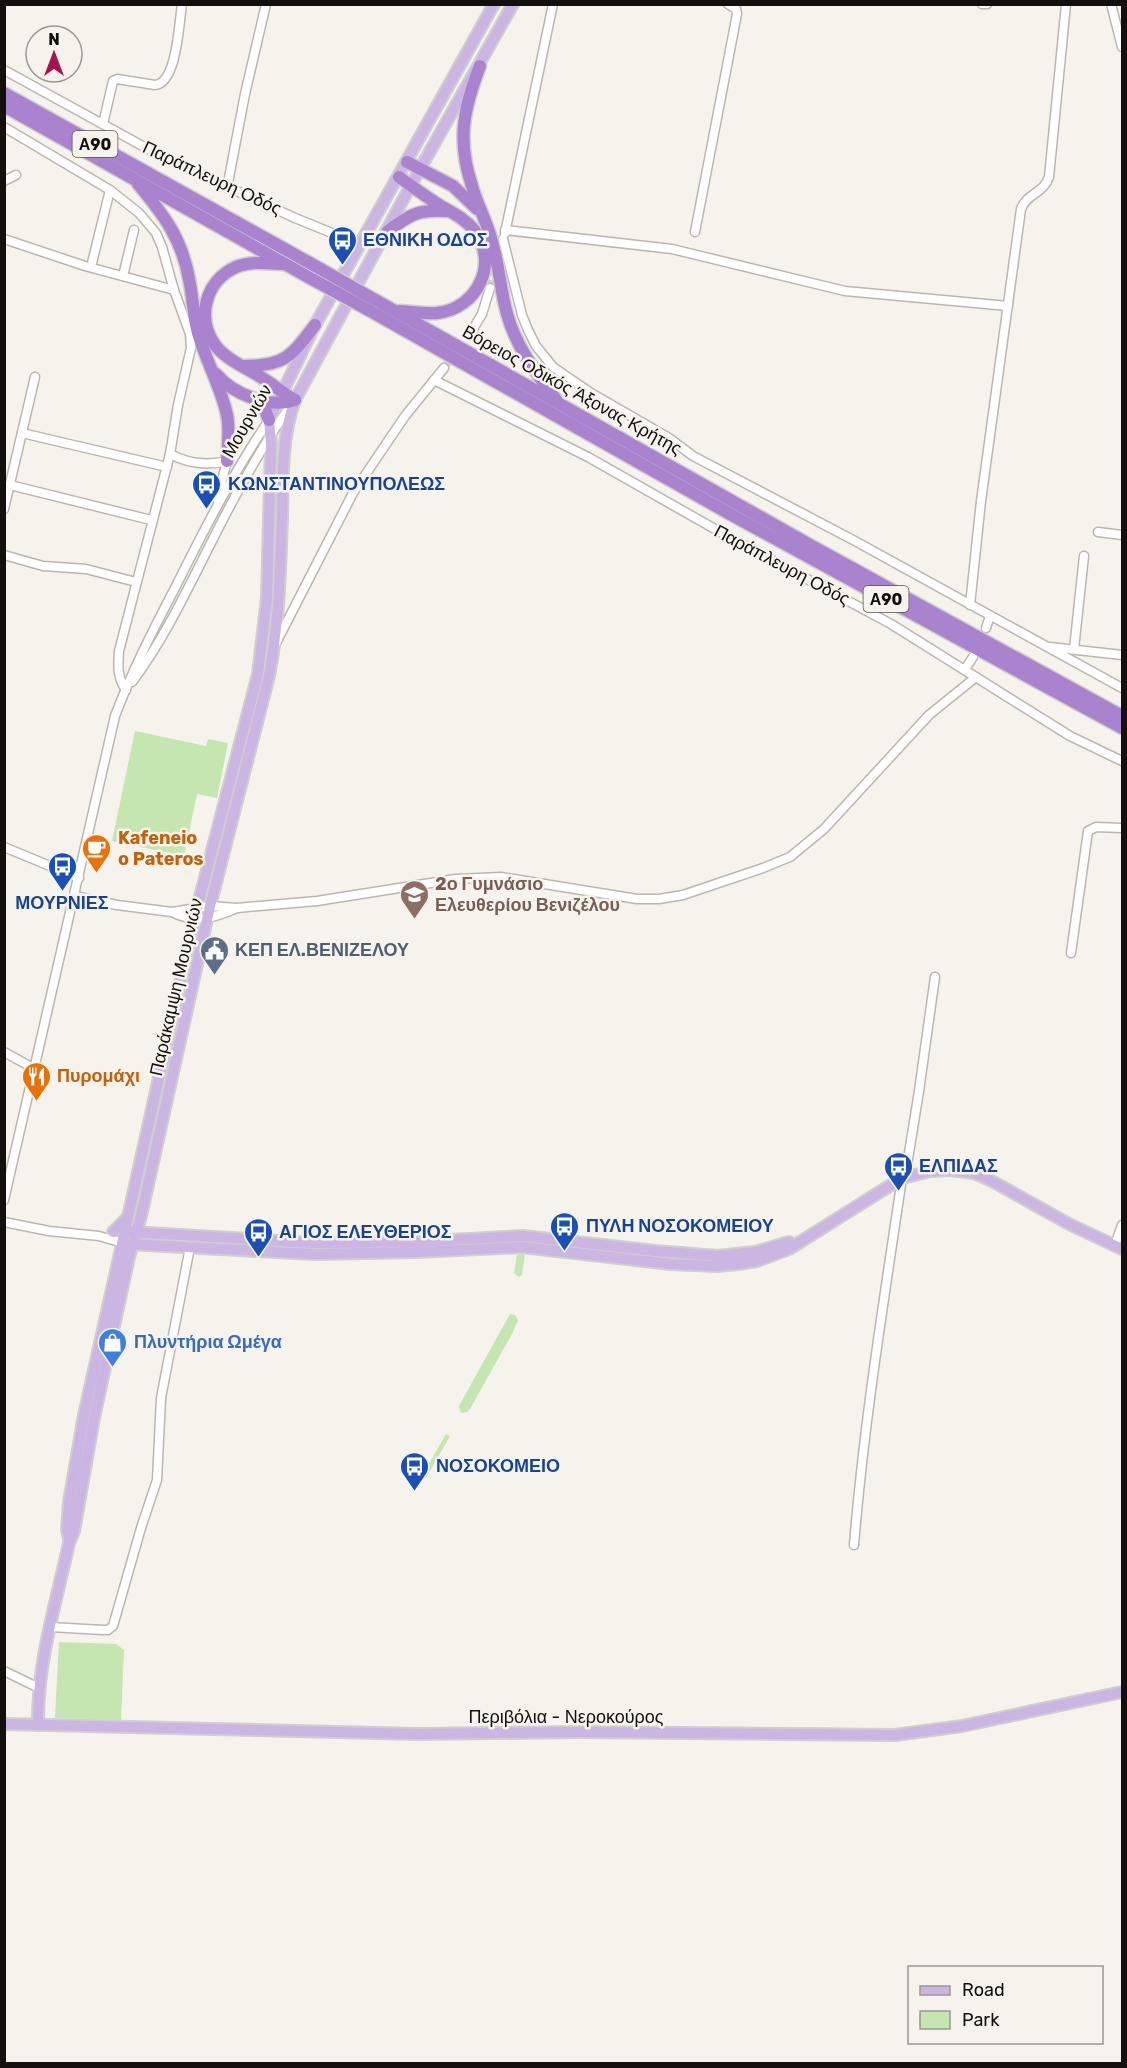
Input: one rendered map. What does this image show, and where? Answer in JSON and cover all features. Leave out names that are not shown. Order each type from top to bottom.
[{"type":"highway","points":[[480,66],[466,107],[462,134],[465,163],[491,238],[512,328],[526,358],[560,404]]},
{"type":"highway","name":"Βόρειος Οδικός Άξονας Κρήτης","points":[[4,93],[730,514],[1122,728]]},
{"type":"highway","name":"Βόρειος Οδικός Άξονας Κρήτης","points":[[4,106],[286,264],[313,272]]},
{"type":"highway","points":[[407,162],[453,186],[474,205],[484,220]]},
{"type":"highway","points":[[131,177],[161,212],[175,233],[183,253],[197,330],[227,415],[229,430],[226,461]]},
{"type":"highway","points":[[394,310],[437,313],[460,305],[477,291],[485,266],[483,245],[473,228],[462,218],[399,177]]},
{"type":"highway","points":[[387,232],[423,210],[450,211]]},
{"type":"highway","points":[[281,398],[244,366],[217,347],[209,334],[205,314],[207,296],[217,281],[237,267],[254,263],[286,264]]},
{"type":"highway","name":"Βόρειος Οδικός Άξονας Κρήτης","points":[[376,307],[394,310],[810,545],[1122,716]]},
{"type":"highway","points":[[244,366],[268,365],[286,358],[294,353],[315,325]]},
{"type":"highway","points":[[211,369],[226,384],[255,399],[269,420]]},
{"type":"highway","points":[[255,399],[295,400]]},
{"type":"main road","name":"Μουρνιών","points":[[269,420],[315,325],[494,4]]},
{"type":"main road","name":"Παράκαμψη Μουρνιών","points":[[135,1215],[210,906],[270,676],[280,599],[283,462],[290,413],[411,185],[513,4]]},
{"type":"main road","name":"Παράκαμψη Μουρνιών","points":[[38,1725],[39,1688],[50,1627],[69,1543],[74,1532],[94,1418],[194,920],[258,674],[267,598],[271,434],[269,420]]},
{"type":"main road","points":[[130,1238],[190,1247],[314,1254],[522,1247],[671,1264],[718,1266],[757,1261],[789,1249],[902,1178],[930,1171],[951,1170],[974,1173],[990,1180],[1069,1224],[1119,1247]]},
{"type":"main road","points":[[113,1232],[135,1215],[156,1235]]},
{"type":"main road","points":[[130,1238],[156,1235],[314,1243],[414,1242],[523,1236],[718,1256],[755,1252],[817,1232]]},
{"type":"main road","name":"Περιβόλια - Νεροκούρος","points":[[4,1724],[418,1734],[588,1732],[895,1735],[962,1726],[1122,1692]]},
{"type":"street","points":[[103,124],[113,81],[117,79],[155,85],[161,85],[166,81],[173,63],[182,4]]},
{"type":"street","points":[[227,188],[245,94],[266,4]]},
{"type":"street","points":[[553,4],[503,238],[525,322],[536,346],[553,367],[591,393],[669,438],[693,456],[855,541],[1122,688]]},
{"type":"street","points":[[695,232],[737,14],[736,9],[728,4]]},
{"type":"street","points":[[982,4],[987,4]]},
{"type":"street","points":[[970,605],[981,501],[1021,209],[1026,198],[1042,189],[1049,177],[1066,4]]},
{"type":"street","points":[[1111,4],[1122,47]]},
{"type":"street","name":"Παράπλευρη Οδός","points":[[4,70],[159,155],[227,188],[359,244]]},
{"type":"street","points":[[4,127],[110,189],[140,213],[156,234],[168,264],[174,290],[190,334],[191,348],[167,467],[151,520],[119,651],[117,669],[120,681],[126,690],[112,729],[35,1069],[9,1167],[4,1200]]},
{"type":"street","points":[[4,181],[16,175]]},
{"type":"street","points":[[92,267],[110,189]]},
{"type":"street","points":[[123,276],[134,230]]},
{"type":"street","points":[[503,238],[672,249],[845,291],[1008,306]]},
{"type":"street","points":[[4,240],[174,290]]},
{"type":"street","points":[[470,334],[482,314],[490,288]]},
{"type":"street","points":[[275,644],[358,485],[405,416],[444,368]]},
{"type":"street","points":[[4,509],[34,376]]},
{"type":"street","name":"Παράπλευρη Οδός","points":[[434,380],[635,483],[729,537],[891,624],[1070,736],[1122,761]]},
{"type":"street","name":"Μουρνιών","points":[[126,690],[147,662],[271,434],[295,400]]},
{"type":"street","name":"Μουρνιών","points":[[126,690],[138,657],[216,507],[269,420]]},
{"type":"street","points":[[22,433],[167,467]]},
{"type":"street","points":[[170,454],[192,463],[217,464],[226,461]]},
{"type":"street","points":[[216,507],[226,461]]},
{"type":"street","points":[[10,486],[151,520]]},
{"type":"street","points":[[1098,532],[1122,535]]},
{"type":"street","points":[[4,555],[43,566],[86,569],[136,582]]},
{"type":"street","points":[[1074,649],[1084,556]]},
{"type":"street","points":[[267,598],[298,600]]},
{"type":"street","points":[[986,628],[990,616]]},
{"type":"street","points":[[1047,647],[1122,655]]},
{"type":"street","points":[[964,669],[973,657]]},
{"type":"street","points":[[172,912],[210,906],[237,908],[317,901],[456,879],[483,877],[501,877],[637,899],[659,899],[683,894],[763,868],[799,850],[824,829],[928,716],[976,677]]},
{"type":"street","points":[[1071,953],[1088,831],[1096,827],[1122,828]]},
{"type":"street","points":[[4,847],[79,878]]},
{"type":"street","points":[[75,896],[117,905],[172,912],[194,920],[207,919],[237,908]]},
{"type":"street","points":[[854,1545],[860,1467],[902,1178],[912,1136],[935,977]]},
{"type":"street","points":[[4,1052],[35,1069]]},
{"type":"street","points":[[4,1222],[49,1231],[130,1238]]},
{"type":"street","points":[[1119,1247],[1122,1225]]},
{"type":"street","points":[[99,1236],[113,1232],[130,1238]]},
{"type":"street","points":[[50,1627],[108,1630],[113,1626],[157,1480],[161,1398],[190,1247]]},
{"type":"street","points":[[4,1671],[39,1688]]},
{"type":"green space","points":[[135,731],[206,746],[208,739],[228,743],[217,798],[197,794],[184,856],[112,841]]},
{"type":"green space","points":[[521,1253],[525,1255],[522,1275],[519,1277],[514,1273],[517,1255]]},
{"type":"green space","points":[[510,1314],[515,1315],[518,1320],[512,1334],[470,1409],[461,1413],[460,1404]]},
{"type":"green space","points":[[446,1434],[450,1436],[426,1478],[422,1476]]},
{"type":"green space","points":[[59,1642],[116,1644],[124,1650],[121,1720],[55,1718]]},
{"type":"tunnel","points":[[490,288],[496,265]]},
{"type":"tunnel","points":[[444,368],[470,334]]},
{"type":"place","name":"ΕΘΝΙΚΗ ΟΔΟΣ","points":[[342,266]]},
{"type":"place","name":"ΚΩΝΣΤΑΝΤΙΝΟΥΠΟΛΕΩΣ","points":[[207,510]]},
{"type":"place","name":"Kafeneio o Pateros","points":[[97,874]]},
{"type":"place","name":"ΜΟΥΡΝΙΕΣ","points":[[62,892]]},
{"type":"place","name":"2ο Γυμνάσιο Ελευθερίου Βενιζέλου","points":[[414,920]]},
{"type":"place","name":"ΚΕΠ ΕΛ.ΒΕΝΙΖΕΛΟΥ","points":[[214,976]]},
{"type":"place","name":"Πυρομάχι","points":[[36,1102]]},
{"type":"place","name":"ΕΛΠΙΔΑΣ","points":[[898,1192]]},
{"type":"place","name":"ΠΥΛΗ ΝΟΣΟΚΟΜΕΙΟΥ","points":[[565,1252]]},
{"type":"place","name":"ΑΓΙΟΣ ΕΛΕΥΘΕΡΙΟΣ","points":[[258,1258]]},
{"type":"place","name":"Πλυντήρια Ωμέγα","points":[[113,1368]]},
{"type":"place","name":"ΝΟΣΟΚΟΜΕΙΟ","points":[[415,1492]]}]
